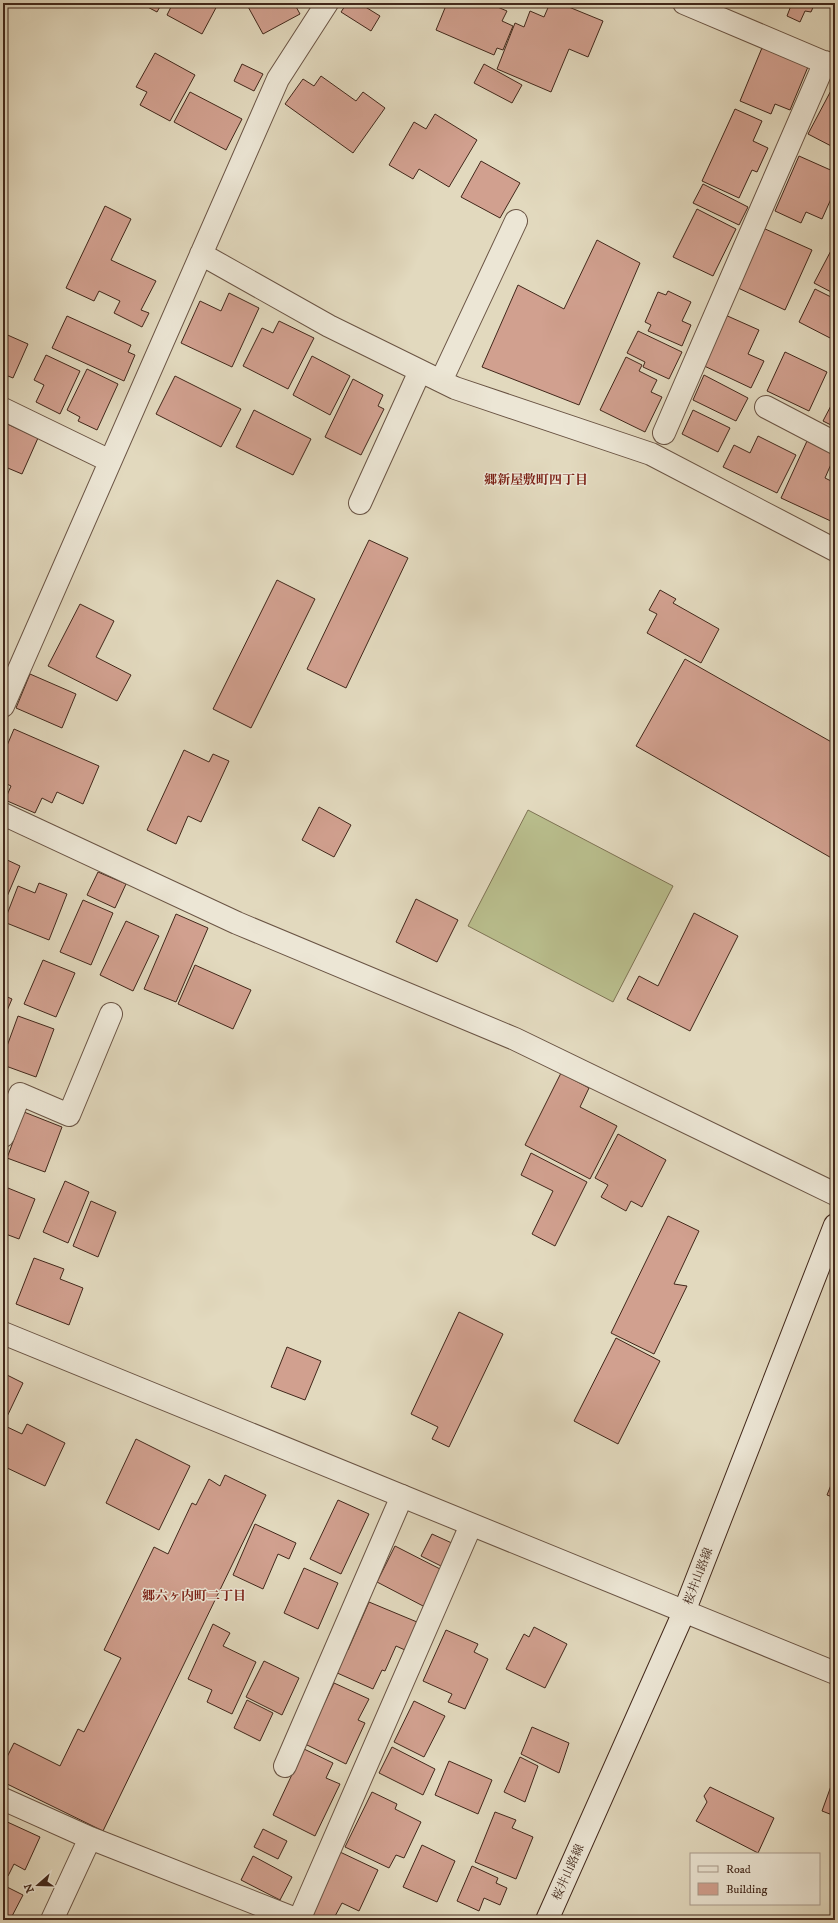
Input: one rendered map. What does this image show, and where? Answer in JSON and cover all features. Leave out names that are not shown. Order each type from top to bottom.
[{"type":"street","points":[[3,706],[278,79],[327,3]]},
{"type":"street","points":[[664,433],[830,64],[684,3]]},
{"type":"street","points":[[441,381],[516,221]]},
{"type":"street","points":[[201,254],[329,326],[455,388],[651,454],[835,550]]},
{"type":"street","points":[[360,503],[420,371]]},
{"type":"street","points":[[766,407],[835,443]]},
{"type":"street","points":[[3,408],[110,461]]},
{"type":"street","points":[[3,814],[237,924],[515,1039],[835,1194]]},
{"type":"street","points":[[3,1136],[20,1094],[69,1115],[111,1014]]},
{"type":"street","name":"桜井山路線","points":[[547,1920],[684,1612],[835,1225]]},
{"type":"street","points":[[3,1333],[835,1673]]},
{"type":"street","points":[[285,1766],[402,1496]]},
{"type":"street","points":[[3,1799],[90,1838],[299,1920],[471,1525]]},
{"type":"street","points":[[52,1920],[90,1838]]},
{"type":"green space","points":[[528,810],[673,886],[613,1002],[468,926]]},
{"type":"building","points":[[140,3],[162,3],[157,12]]},
{"type":"building","points":[[173,3],[218,4],[202,34],[167,15]]},
{"type":"building","points":[[246,3],[294,3],[300,14],[263,34]]},
{"type":"building","points":[[347,3],[359,3],[380,16],[371,31],[341,12]]},
{"type":"building","points":[[447,3],[488,3],[507,11],[502,21],[513,26],[503,50],[497,48],[494,55],[436,30]]},
{"type":"building","points":[[550,3],[559,3],[603,21],[588,57],[569,49],[551,92],[497,69],[515,23],[524,27],[530,11],[544,17]]},
{"type":"building","points":[[792,3],[815,3],[811,12],[805,11],[800,22],[787,16]]},
{"type":"building","points":[[764,43],[810,62],[790,110],[775,104],[771,114],[740,101]]},
{"type":"building","points":[[155,53],[195,75],[170,121],[140,105],[147,92],[136,87]]},
{"type":"building","points":[[242,64],[263,74],[254,91],[234,81]]},
{"type":"building","points":[[484,64],[522,85],[512,103],[474,83]]},
{"type":"building","points":[[321,76],[356,101],[363,92],[385,108],[353,153],[285,104],[303,79],[314,86]]},
{"type":"building","points":[[835,83],[835,148],[808,134]]},
{"type":"building","points":[[190,92],[242,119],[226,150],[174,122]]},
{"type":"building","points":[[735,109],[762,121],[753,141],[768,148],[757,172],[752,170],[739,198],[702,181]]},
{"type":"building","points":[[435,114],[477,140],[449,187],[419,169],[413,179],[389,165],[414,122],[426,129]]},
{"type":"building","points":[[799,156],[835,172],[835,190],[822,219],[806,212],[801,223],[775,211]]},
{"type":"building","points":[[481,161],[520,183],[500,218],[461,197]]},
{"type":"building","points":[[703,184],[748,207],[739,225],[693,203]]},
{"type":"building","points":[[105,206],[131,219],[111,260],[156,281],[141,310],[149,313],[142,327],[114,313],[120,301],[99,291],[94,301],[66,288]]},
{"type":"building","points":[[697,209],[736,229],[713,276],[673,257]]},
{"type":"building","points":[[763,228],[812,250],[785,310],[736,287]]},
{"type":"building","points":[[597,240],[640,263],[579,405],[482,367],[518,285],[564,309]]},
{"type":"building","points":[[835,243],[835,294],[814,283]]},
{"type":"building","points":[[815,289],[835,299],[835,332],[832,339],[799,322]]},
{"type":"building","points":[[668,291],[691,302],[682,321],[691,325],[682,346],[648,331],[651,325],[645,322],[658,292],[666,295]]},
{"type":"building","points":[[229,293],[259,308],[232,367],[181,343],[200,301],[221,311]]},
{"type":"building","points":[[723,314],[759,330],[748,354],[764,361],[751,388],[700,364]]},
{"type":"building","points":[[67,316],[131,345],[128,352],[135,355],[124,381],[52,348]]},
{"type":"building","points":[[279,321],[314,338],[288,389],[243,366],[262,328],[273,333]]},
{"type":"building","points":[[638,331],[682,352],[669,379],[643,367],[645,362],[627,353]]},
{"type":"building","points":[[3,333],[28,344],[13,378],[3,374]]},
{"type":"building","points":[[785,352],[827,372],[809,411],[767,391]]},
{"type":"building","points":[[46,355],[80,371],[60,414],[36,402],[44,385],[34,380]]},
{"type":"building","points":[[312,356],[350,376],[330,415],[293,395]]},
{"type":"building","points":[[626,357],[642,365],[639,371],[657,380],[651,392],[662,397],[645,432],[600,410]]},
{"type":"building","points":[[87,369],[118,384],[97,430],[78,421],[80,417],[67,410]]},
{"type":"building","points":[[704,375],[748,398],[736,421],[693,400]]},
{"type":"building","points":[[175,376],[241,409],[221,447],[156,414]]},
{"type":"building","points":[[353,379],[383,395],[378,406],[384,409],[361,455],[325,437]]},
{"type":"building","points":[[835,398],[835,427],[823,421]]},
{"type":"building","points":[[254,410],[311,439],[293,475],[236,447]]},
{"type":"building","points":[[693,410],[730,428],[718,452],[682,434]]},
{"type":"building","points":[[3,422],[38,438],[22,474],[3,466]]},
{"type":"building","points":[[758,436],[796,455],[777,493],[723,467],[734,445],[750,453]]},
{"type":"building","points":[[807,441],[835,455],[825,478],[835,483],[835,523],[781,498]]},
{"type":"building","points":[[369,540],[408,558],[346,688],[307,669]]},
{"type":"building","points":[[277,580],[315,599],[251,728],[213,709]]},
{"type":"building","points":[[660,590],[676,599],[673,603],[719,629],[701,663],[647,633],[657,614],[649,610]]},
{"type":"building","points":[[80,604],[114,621],[96,657],[131,675],[117,701],[48,666]]},
{"type":"building","points":[[685,659],[835,744],[835,860],[636,746]]},
{"type":"building","points":[[30,674],[76,694],[62,728],[16,708]]},
{"type":"building","points":[[14,729],[99,766],[83,804],[57,792],[52,803],[42,798],[35,813],[5,800],[11,786],[3,782],[3,755]]},
{"type":"building","points":[[184,750],[209,762],[213,754],[229,761],[201,822],[188,816],[176,844],[147,830]]},
{"type":"building","points":[[319,807],[351,825],[334,857],[302,840]]},
{"type":"building","points":[[3,858],[20,866],[3,906]]},
{"type":"building","points":[[98,872],[126,884],[115,908],[87,895]]},
{"type":"building","points":[[39,883],[67,894],[49,940],[4,922],[18,886],[35,893]]},
{"type":"building","points":[[416,899],[458,920],[437,962],[396,942]]},
{"type":"building","points":[[83,900],[113,913],[91,965],[60,952]]},
{"type":"building","points":[[694,913],[738,936],[690,1031],[627,999],[639,976],[658,986]]},
{"type":"building","points":[[176,914],[208,928],[176,1002],[144,989]]},
{"type":"building","points":[[126,921],[159,936],[133,991],[100,975]]},
{"type":"building","points":[[43,960],[75,973],[56,1017],[24,1004]]},
{"type":"building","points":[[195,965],[251,990],[233,1029],[178,1004]]},
{"type":"building","points":[[3,995],[12,999],[3,1020]]},
{"type":"building","points":[[18,1016],[54,1029],[36,1077],[3,1065],[3,1057]]},
{"type":"building","points":[[561,1073],[589,1088],[580,1107],[617,1126],[590,1179],[525,1145]]},
{"type":"building","points":[[24,1112],[62,1127],[45,1172],[7,1158]]},
{"type":"building","points":[[618,1134],[666,1160],[642,1207],[631,1201],[626,1211],[601,1197],[608,1185],[595,1178]]},
{"type":"building","points":[[531,1153],[587,1182],[555,1246],[532,1234],[553,1191],[521,1175]]},
{"type":"building","points":[[65,1181],[89,1192],[68,1243],[43,1232]]},
{"type":"building","points":[[3,1186],[35,1199],[19,1239],[3,1233]]},
{"type":"building","points":[[91,1201],[116,1212],[98,1257],[73,1246]]},
{"type":"building","points":[[668,1216],[699,1231],[674,1284],[687,1286],[654,1354],[611,1333]]},
{"type":"building","points":[[34,1258],[64,1269],[60,1279],[83,1288],[69,1325],[16,1304]]},
{"type":"building","points":[[459,1312],[503,1334],[449,1447],[432,1439],[438,1427],[411,1414]]},
{"type":"building","points":[[616,1338],[660,1361],[618,1444],[574,1421]]},
{"type":"building","points":[[287,1347],[321,1361],[305,1400],[271,1387]]},
{"type":"building","points":[[3,1373],[23,1383],[3,1425]]},
{"type":"building","points":[[27,1424],[65,1443],[45,1486],[3,1466],[3,1425],[22,1434]]},
{"type":"building","points":[[136,1439],[190,1466],[159,1530],[106,1503]]},
{"type":"building","points":[[225,1475],[266,1495],[103,1831],[3,1782],[3,1758],[6,1759],[14,1743],[60,1766],[78,1729],[84,1732],[121,1658],[104,1650],[154,1547],[168,1554],[192,1503],[196,1505],[209,1479],[220,1486]]},
{"type":"building","points":[[835,1475],[835,1498],[827,1495]]},
{"type":"building","points":[[338,1500],[369,1514],[341,1574],[310,1559]]},
{"type":"building","points":[[255,1524],[296,1543],[289,1559],[278,1554],[263,1589],[233,1575]]},
{"type":"building","points":[[432,1534],[454,1544],[443,1567],[421,1556]]},
{"type":"building","points":[[395,1546],[444,1571],[425,1607],[377,1582]]},
{"type":"building","points":[[304,1568],[338,1583],[318,1629],[284,1613]]},
{"type":"building","points":[[369,1602],[417,1622],[405,1650],[396,1646],[385,1671],[382,1670],[373,1689],[335,1672],[345,1648],[348,1650]]},
{"type":"building","points":[[213,1624],[230,1633],[223,1646],[256,1662],[232,1714],[207,1702],[212,1690],[188,1679]]},
{"type":"building","points":[[534,1627],[567,1644],[545,1688],[506,1669],[524,1634],[529,1637]]},
{"type":"building","points":[[446,1630],[478,1644],[474,1652],[488,1659],[465,1709],[448,1702],[452,1694],[423,1681]]},
{"type":"building","points":[[264,1661],[299,1678],[282,1715],[246,1697]]},
{"type":"building","points":[[334,1683],[369,1699],[358,1720],[365,1723],[346,1764],[305,1744]]},
{"type":"building","points":[[247,1700],[273,1713],[260,1741],[234,1728]]},
{"type":"building","points":[[414,1701],[445,1716],[424,1757],[394,1742]]},
{"type":"building","points":[[532,1727],[569,1743],[559,1773],[521,1754]]},
{"type":"building","points":[[392,1747],[435,1769],[423,1795],[379,1773]]},
{"type":"building","points":[[304,1749],[333,1763],[326,1778],[340,1784],[315,1836],[273,1815]]},
{"type":"building","points":[[520,1757],[538,1766],[525,1802],[504,1792]]},
{"type":"building","points":[[449,1761],[492,1780],[478,1814],[435,1795]]},
{"type":"building","points":[[835,1775],[835,1816],[822,1811]]},
{"type":"building","points":[[710,1787],[774,1818],[758,1853],[696,1821],[707,1802],[704,1796]]},
{"type":"building","points":[[372,1792],[397,1804],[395,1809],[421,1822],[404,1858],[396,1855],[389,1868],[345,1847]]},
{"type":"building","points":[[495,1812],[516,1820],[512,1828],[533,1837],[516,1879],[475,1862]]},
{"type":"building","points":[[3,1820],[40,1837],[25,1870],[14,1864],[8,1876],[3,1874]]},
{"type":"building","points":[[263,1829],[287,1841],[278,1859],[254,1847]]},
{"type":"building","points":[[422,1845],[455,1861],[437,1902],[403,1887]]},
{"type":"building","points":[[340,1852],[378,1870],[359,1911],[342,1903],[333,1920],[318,1920],[310,1916]]},
{"type":"building","points":[[253,1856],[292,1877],[280,1900],[241,1880]]},
{"type":"building","points":[[472,1866],[498,1878],[496,1883],[507,1888],[500,1905],[484,1898],[479,1911],[457,1901]]},
{"type":"building","points":[[3,1885],[23,1895],[10,1920],[3,1920]]},
{"type":"district","name":"郷新屋敷町四丁目","points":[[536,479]]},
{"type":"district","name":"郷六ヶ内町二丁目","points":[[194,1595]]}]
